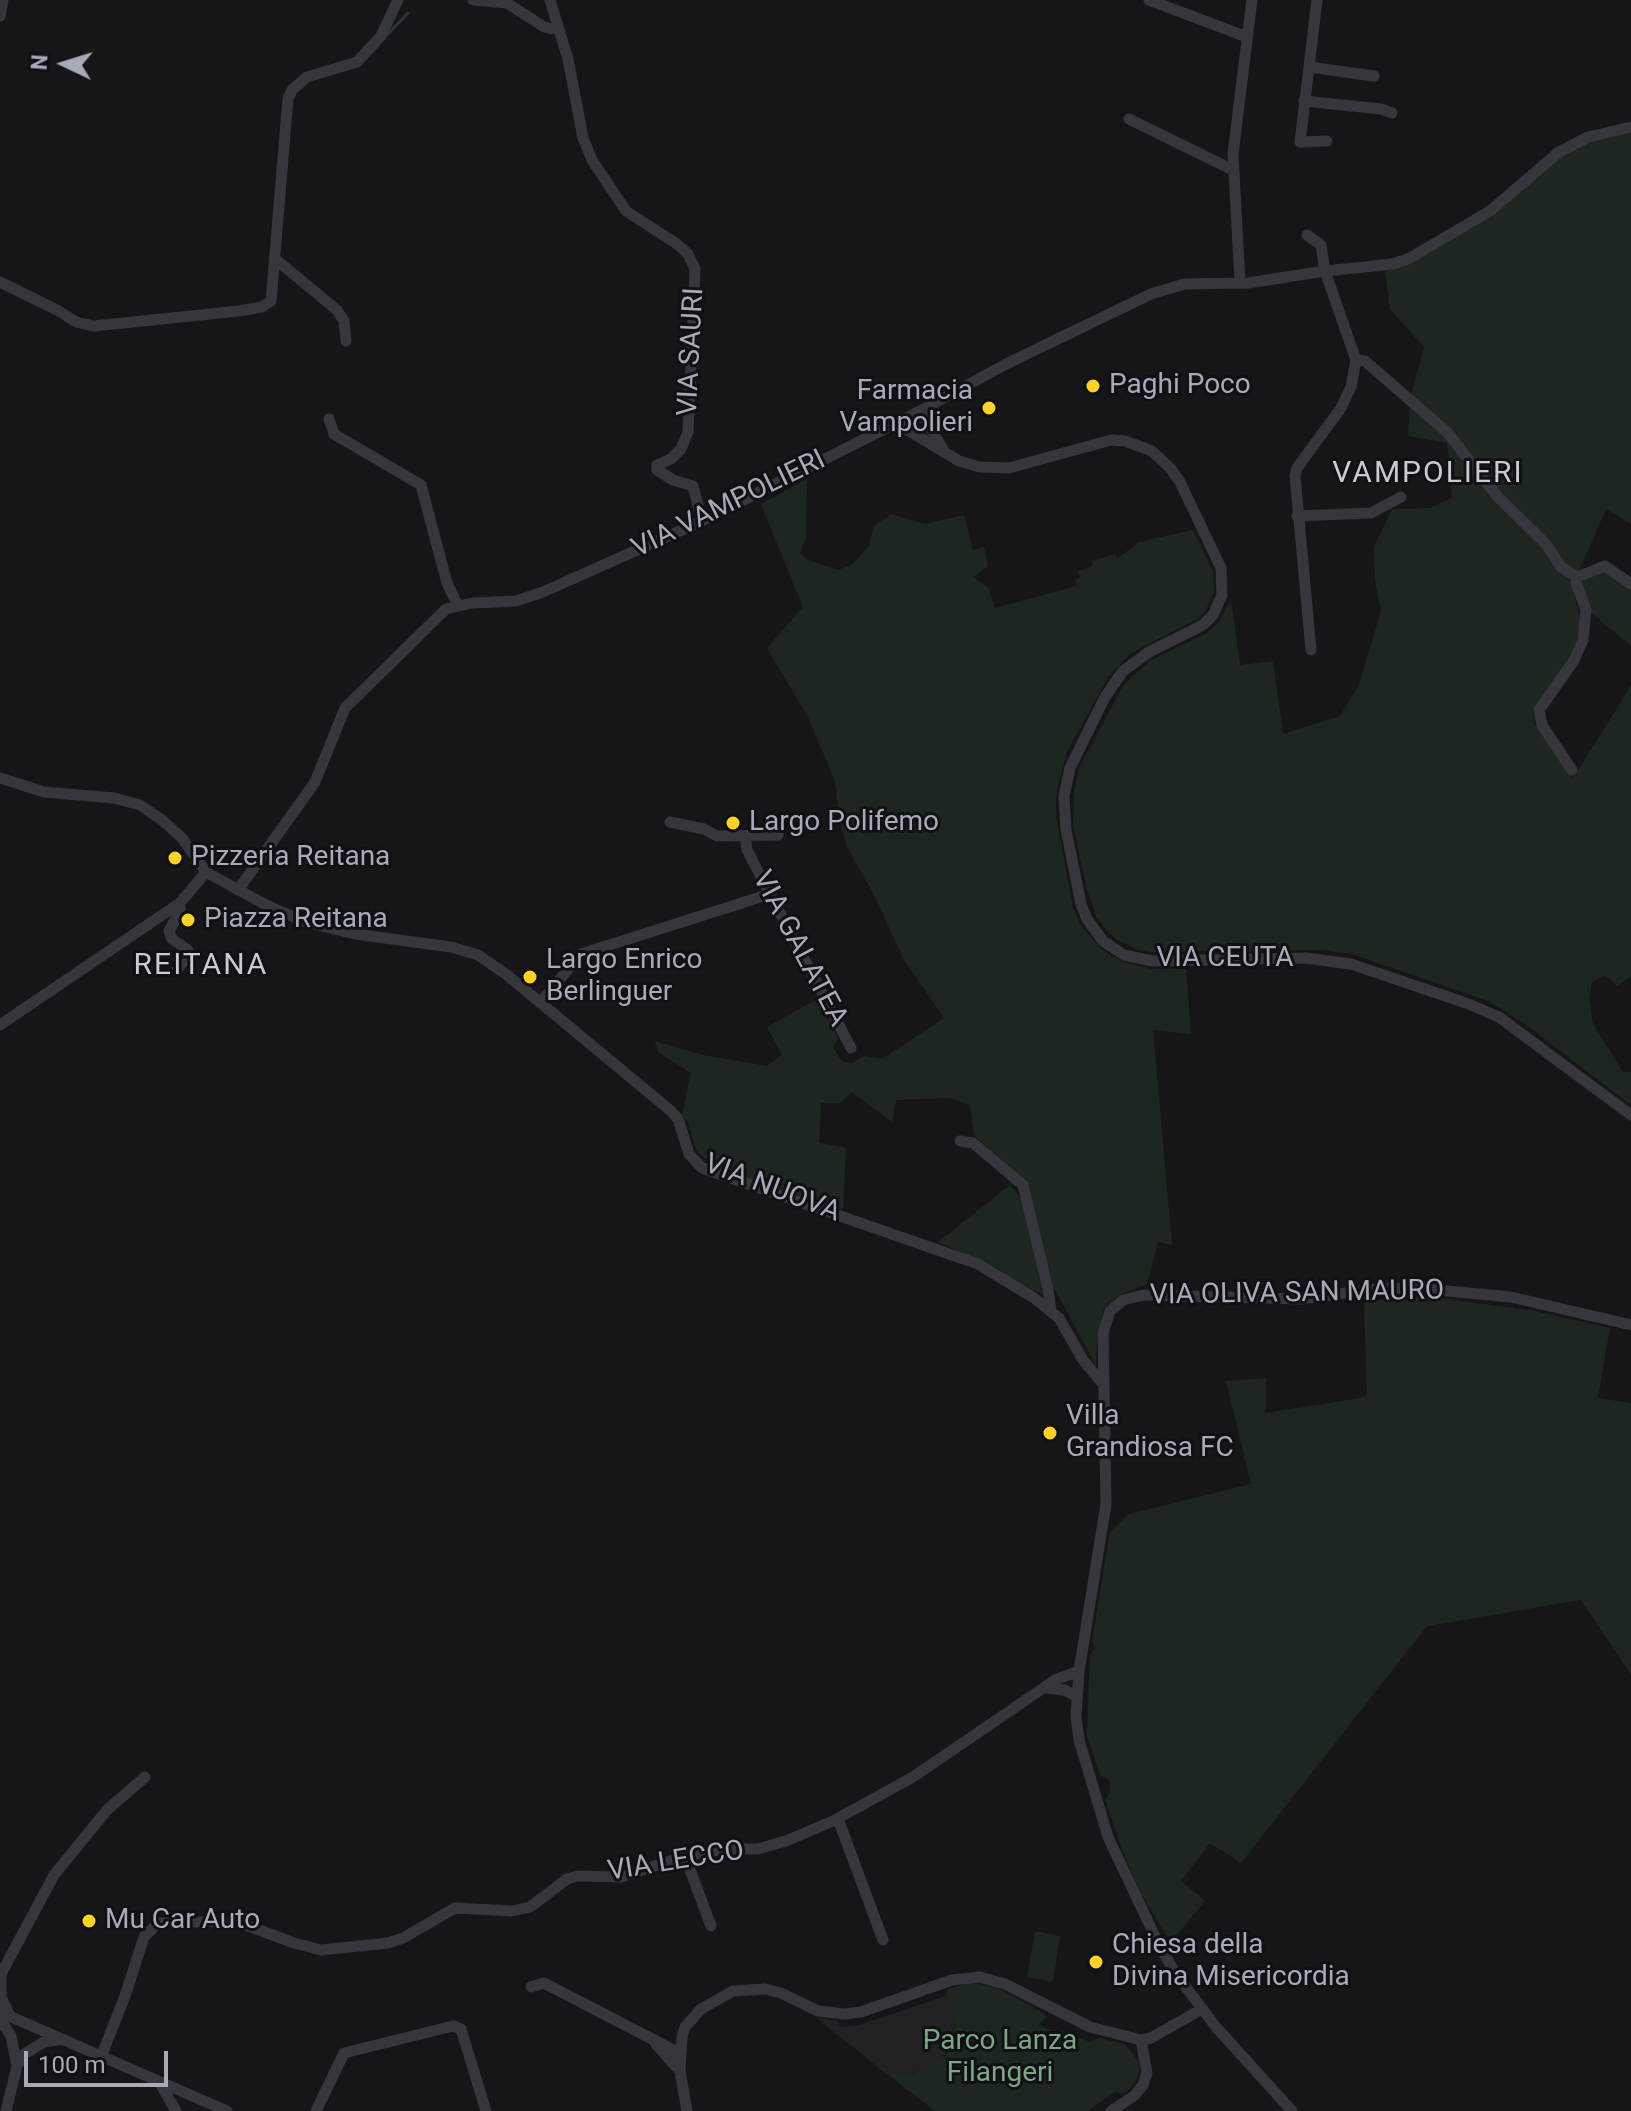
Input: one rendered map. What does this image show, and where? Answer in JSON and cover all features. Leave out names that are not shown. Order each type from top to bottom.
[{"type":"street","points":[[0,16],[3,0]]},
{"type":"street","points":[[0,282],[76,322],[94,326],[262,307],[271,301],[288,99],[292,90],[307,77],[357,62],[381,36],[398,0]]},
{"type":"street","points":[[473,0],[507,3],[544,27],[552,29],[557,26]]},
{"type":"street","name":"VIA SAURI","points":[[550,0],[568,59],[583,138],[592,160],[626,211],[677,244],[693,262],[696,287],[688,432],[681,449],[671,459],[657,465],[657,470],[673,480],[693,486],[702,521]]},
{"type":"street","points":[[1149,0],[1247,37]]},
{"type":"street","points":[[1240,282],[1233,154],[1252,0]]},
{"type":"street","points":[[1317,0],[1300,142],[1327,141]]},
{"type":"street","points":[[1309,67],[1374,76]]},
{"type":"street","points":[[1304,101],[1381,109],[1392,113]]},
{"type":"street","points":[[1129,119],[1233,170]]},
{"type":"street","name":"VIA VAMPOLIERI","points":[[457,604],[527,598],[702,521],[1008,363],[1151,294],[1184,284],[1240,282],[1393,264],[1410,258],[1490,211],[1559,152],[1588,137],[1631,127]]},
{"type":"street","points":[[1307,235],[1321,245],[1325,271],[1356,360],[1351,387],[1341,408],[1297,468],[1294,485],[1311,650]]},
{"type":"street","points":[[274,258],[337,310],[344,321],[346,341]]},
{"type":"street","points":[[1356,360],[1365,361],[1448,433],[1497,496],[1546,544],[1561,567],[1577,577]]},
{"type":"street","points":[[920,411],[945,452]]},
{"type":"street","points":[[238,890],[315,782],[345,708],[437,616],[457,604],[447,583],[421,485],[334,434],[329,419]]},
{"type":"street","name":"VIA CEUTA","points":[[896,423],[970,465],[1009,468],[1098,442],[1125,441],[1139,445],[1152,451],[1171,469],[1221,568],[1222,595],[1213,615],[1203,625],[1149,652],[1123,671],[1105,697],[1070,768],[1064,796],[1066,830],[1081,904],[1087,919],[1103,941],[1124,955],[1152,961],[1306,958],[1351,964],[1499,1017],[1631,1115]]},
{"type":"street","points":[[1297,516],[1371,513],[1401,497]]},
{"type":"street","points":[[1577,577],[1605,566],[1631,584]]},
{"type":"street","points":[[1572,770],[1542,725],[1539,710],[1573,662],[1583,640],[1586,610],[1576,583],[1577,577]]},
{"type":"street","points":[[0,778],[44,792],[114,798],[140,805],[182,838],[206,872],[180,903],[0,1025]]},
{"type":"street","points":[[670,822],[704,829],[717,836],[778,835]]},
{"type":"street","name":"VIA GALATEA","points":[[745,836],[747,850],[851,1048]]},
{"type":"street","name":"VIA NUOVA","points":[[206,872],[286,914],[327,928],[470,952],[507,975],[671,1111],[678,1119],[689,1154],[702,1168],[978,1264],[1051,1312],[1069,1331],[1083,1360],[1104,1385]]},
{"type":"street","points":[[540,1003],[581,954],[770,894]]},
{"type":"street","points":[[177,970],[189,954],[172,939],[169,931],[180,911],[180,903]]},
{"type":"street","points":[[960,1141],[973,1143],[1023,1185],[1051,1312]]},
{"type":"street","name":"VIA OLIVA SAN MAURO","points":[[1292,2111],[1202,2009],[1160,1947],[1108,1837],[1079,1740],[1076,1696],[1106,1504],[1103,1333],[1110,1311],[1123,1300],[1144,1295],[1300,1299],[1386,1288],[1415,1288],[1511,1297],[1631,1325]]},
{"type":"street","name":"VIA LECCO","points":[[101,2057],[144,1937],[158,1923],[235,1921],[321,1950],[388,1943],[403,1938],[455,1908],[521,1910],[538,1903],[567,1879],[578,1876],[621,1877],[669,1859],[724,1849],[758,1849],[838,1819],[913,1777],[1042,1689],[1079,1671]]},
{"type":"street","points":[[1042,1689],[1053,1687],[1076,1696]]},
{"type":"street","points":[[19,2053],[3,2016],[1,1975],[54,1875],[107,1810],[145,1777]]},
{"type":"street","points":[[838,1819],[883,1940]]},
{"type":"street","points":[[685,1856],[711,1926]]},
{"type":"street","points":[[687,2111],[680,2071],[682,2037],[692,2018],[710,2002],[733,1991],[765,1989],[781,1993],[818,2011],[845,2014],[861,2012],[952,1980],[994,1979],[1080,2023],[1141,2040],[1151,2038],[1202,2009]]},
{"type":"street","points":[[531,1987],[544,1983],[679,2053]]},
{"type":"street","points":[[3,2016],[28,2024],[224,2110]]},
{"type":"street","points":[[6,2111],[19,2053],[29,2038],[28,2024]]},
{"type":"street","points":[[316,2111],[344,2053],[453,2026],[461,2029],[486,2111]]},
{"type":"street","points":[[19,2053],[44,2042],[63,2039]]},
{"type":"street","points":[[653,2040],[680,2071]]},
{"type":"street","points":[[1111,2111],[1134,2096],[1143,2085],[1146,2064],[1141,2040]]},
{"type":"street","points":[[158,2081],[178,2111],[194,2097]]},
{"type":"street","points":[[190,2111],[194,2097]]},
{"type":"street","points":[[207,2111],[224,2110]]},
{"type":"shaded area","points":[[946,1996],[956,2023],[950,2046],[942,2059],[911,2074],[883,2071],[815,2017],[837,2021],[841,2027],[859,2025]]},
{"type":"green space","points":[[1631,133],[1631,524],[1606,509],[1579,571],[1573,572],[1411,395],[1424,347],[1390,309],[1385,271],[1415,261],[1484,221],[1547,166],[1571,151],[1594,140]]},
{"type":"green space","points":[[1410,402],[1448,437],[1545,547],[1571,582],[1581,621],[1576,642],[1566,663],[1533,711],[1534,723],[1573,778],[1631,686],[1631,976],[1617,986],[1605,975],[1592,982],[1589,999],[1593,1024],[1623,1072],[1631,1072],[1631,1105],[1521,1021],[1488,1001],[1352,954],[1322,950],[1138,950],[1106,930],[1096,916],[1086,886],[1073,824],[1074,790],[1080,766],[1124,684],[1151,660],[1207,633],[1219,622],[1231,599],[1240,665],[1273,661],[1283,734],[1340,716],[1359,685],[1381,611],[1375,579],[1374,547],[1392,509],[1430,508],[1452,498],[1447,443],[1408,436]]},
{"type":"green space","points":[[807,479],[806,537],[800,553],[808,560],[838,570],[853,564],[869,546],[874,526],[891,514],[925,524],[964,515],[973,550],[984,547],[988,566],[973,577],[988,588],[995,608],[1077,586],[1075,580],[1080,578],[1078,571],[1089,568],[1093,565],[1092,561],[1115,554],[1118,558],[1139,542],[1193,530],[1213,571],[1214,592],[1206,610],[1197,619],[1131,653],[1108,677],[1067,752],[1056,795],[1056,816],[1073,908],[1080,924],[1100,948],[1122,962],[1152,969],[1186,969],[1191,1034],[1153,1030],[1172,1245],[1158,1242],[1147,1284],[1119,1295],[1104,1308],[1097,1333],[1096,1366],[1053,1286],[1027,1182],[974,1135],[970,1105],[949,1098],[896,1100],[892,1122],[852,1092],[840,1103],[821,1103],[819,1143],[846,1148],[843,1210],[732,1173],[702,1157],[696,1150],[688,1121],[682,1115],[691,1073],[658,1052],[655,1041],[703,1055],[767,1066],[782,1055],[767,1027],[817,999],[838,1038],[833,1047],[842,1062],[853,1063],[863,1056],[882,1059],[944,1018],[903,958],[874,895],[847,847],[840,822],[835,781],[808,717],[767,648],[803,607],[761,504]]},
{"type":"green space","points":[[1603,568],[1631,588],[1631,646],[1590,612],[1580,584],[1589,574]]},
{"type":"green space","points":[[1010,1185],[1023,1201],[1043,1294],[1013,1282],[998,1268],[938,1242]]},
{"type":"green space","points":[[1422,1296],[1530,1310],[1610,1328],[1598,1398],[1631,1403],[1631,1674],[1581,1600],[1427,1626],[1241,1863],[1210,1843],[1181,1881],[1205,1901],[1175,1937],[1167,1936],[1140,1892],[1120,1844],[1105,1800],[1110,1792],[1109,1780],[1100,1775],[1087,1735],[1090,1655],[1095,1648],[1092,1641],[1110,1532],[1129,1514],[1251,1484],[1226,1381],[1266,1378],[1266,1413],[1367,1397],[1364,1301]]},
{"type":"green space","points":[[1035,1931],[1060,1936],[1053,1982],[1027,1977]]},
{"type":"green space","name":"Parco Lanza Filangeri","points":[[970,1983],[994,1986],[1043,2013],[1047,2017],[1039,2024],[1057,2034],[1060,2030],[1090,2042],[1099,2038],[1125,2044],[1138,2061],[1140,2069],[1134,2084],[1125,2093],[1115,2092],[1088,2111],[935,2111],[883,2071],[912,2074],[946,2056],[956,2023],[946,1996],[948,1989]]},
{"type":"waterway","points":[[387,35],[408,13]]},
{"type":"place","name":"Paghi Poco","points":[[1093,386]]},
{"type":"place","name":"Farmacia Vampolieri","points":[[989,408]]},
{"type":"place","name":"Largo Polifemo","points":[[733,823]]},
{"type":"place","name":"Pizzeria Reitana","points":[[175,858]]},
{"type":"place","name":"Piazza Reitana","points":[[188,920]]},
{"type":"place","name":"Largo Enrico Berlinguer","points":[[530,977]]},
{"type":"place","name":"Villa Grandiosa FC","points":[[1050,1433]]},
{"type":"place","name":"Mu Car Auto","points":[[89,1921]]},
{"type":"place","name":"Chiesa della Divina Misericordia","points":[[1096,1962]]},
{"type":"district","name":"VAMPOLIERI","points":[[1428,474]]},
{"type":"district","name":"REITANA","points":[[201,966]]}]
